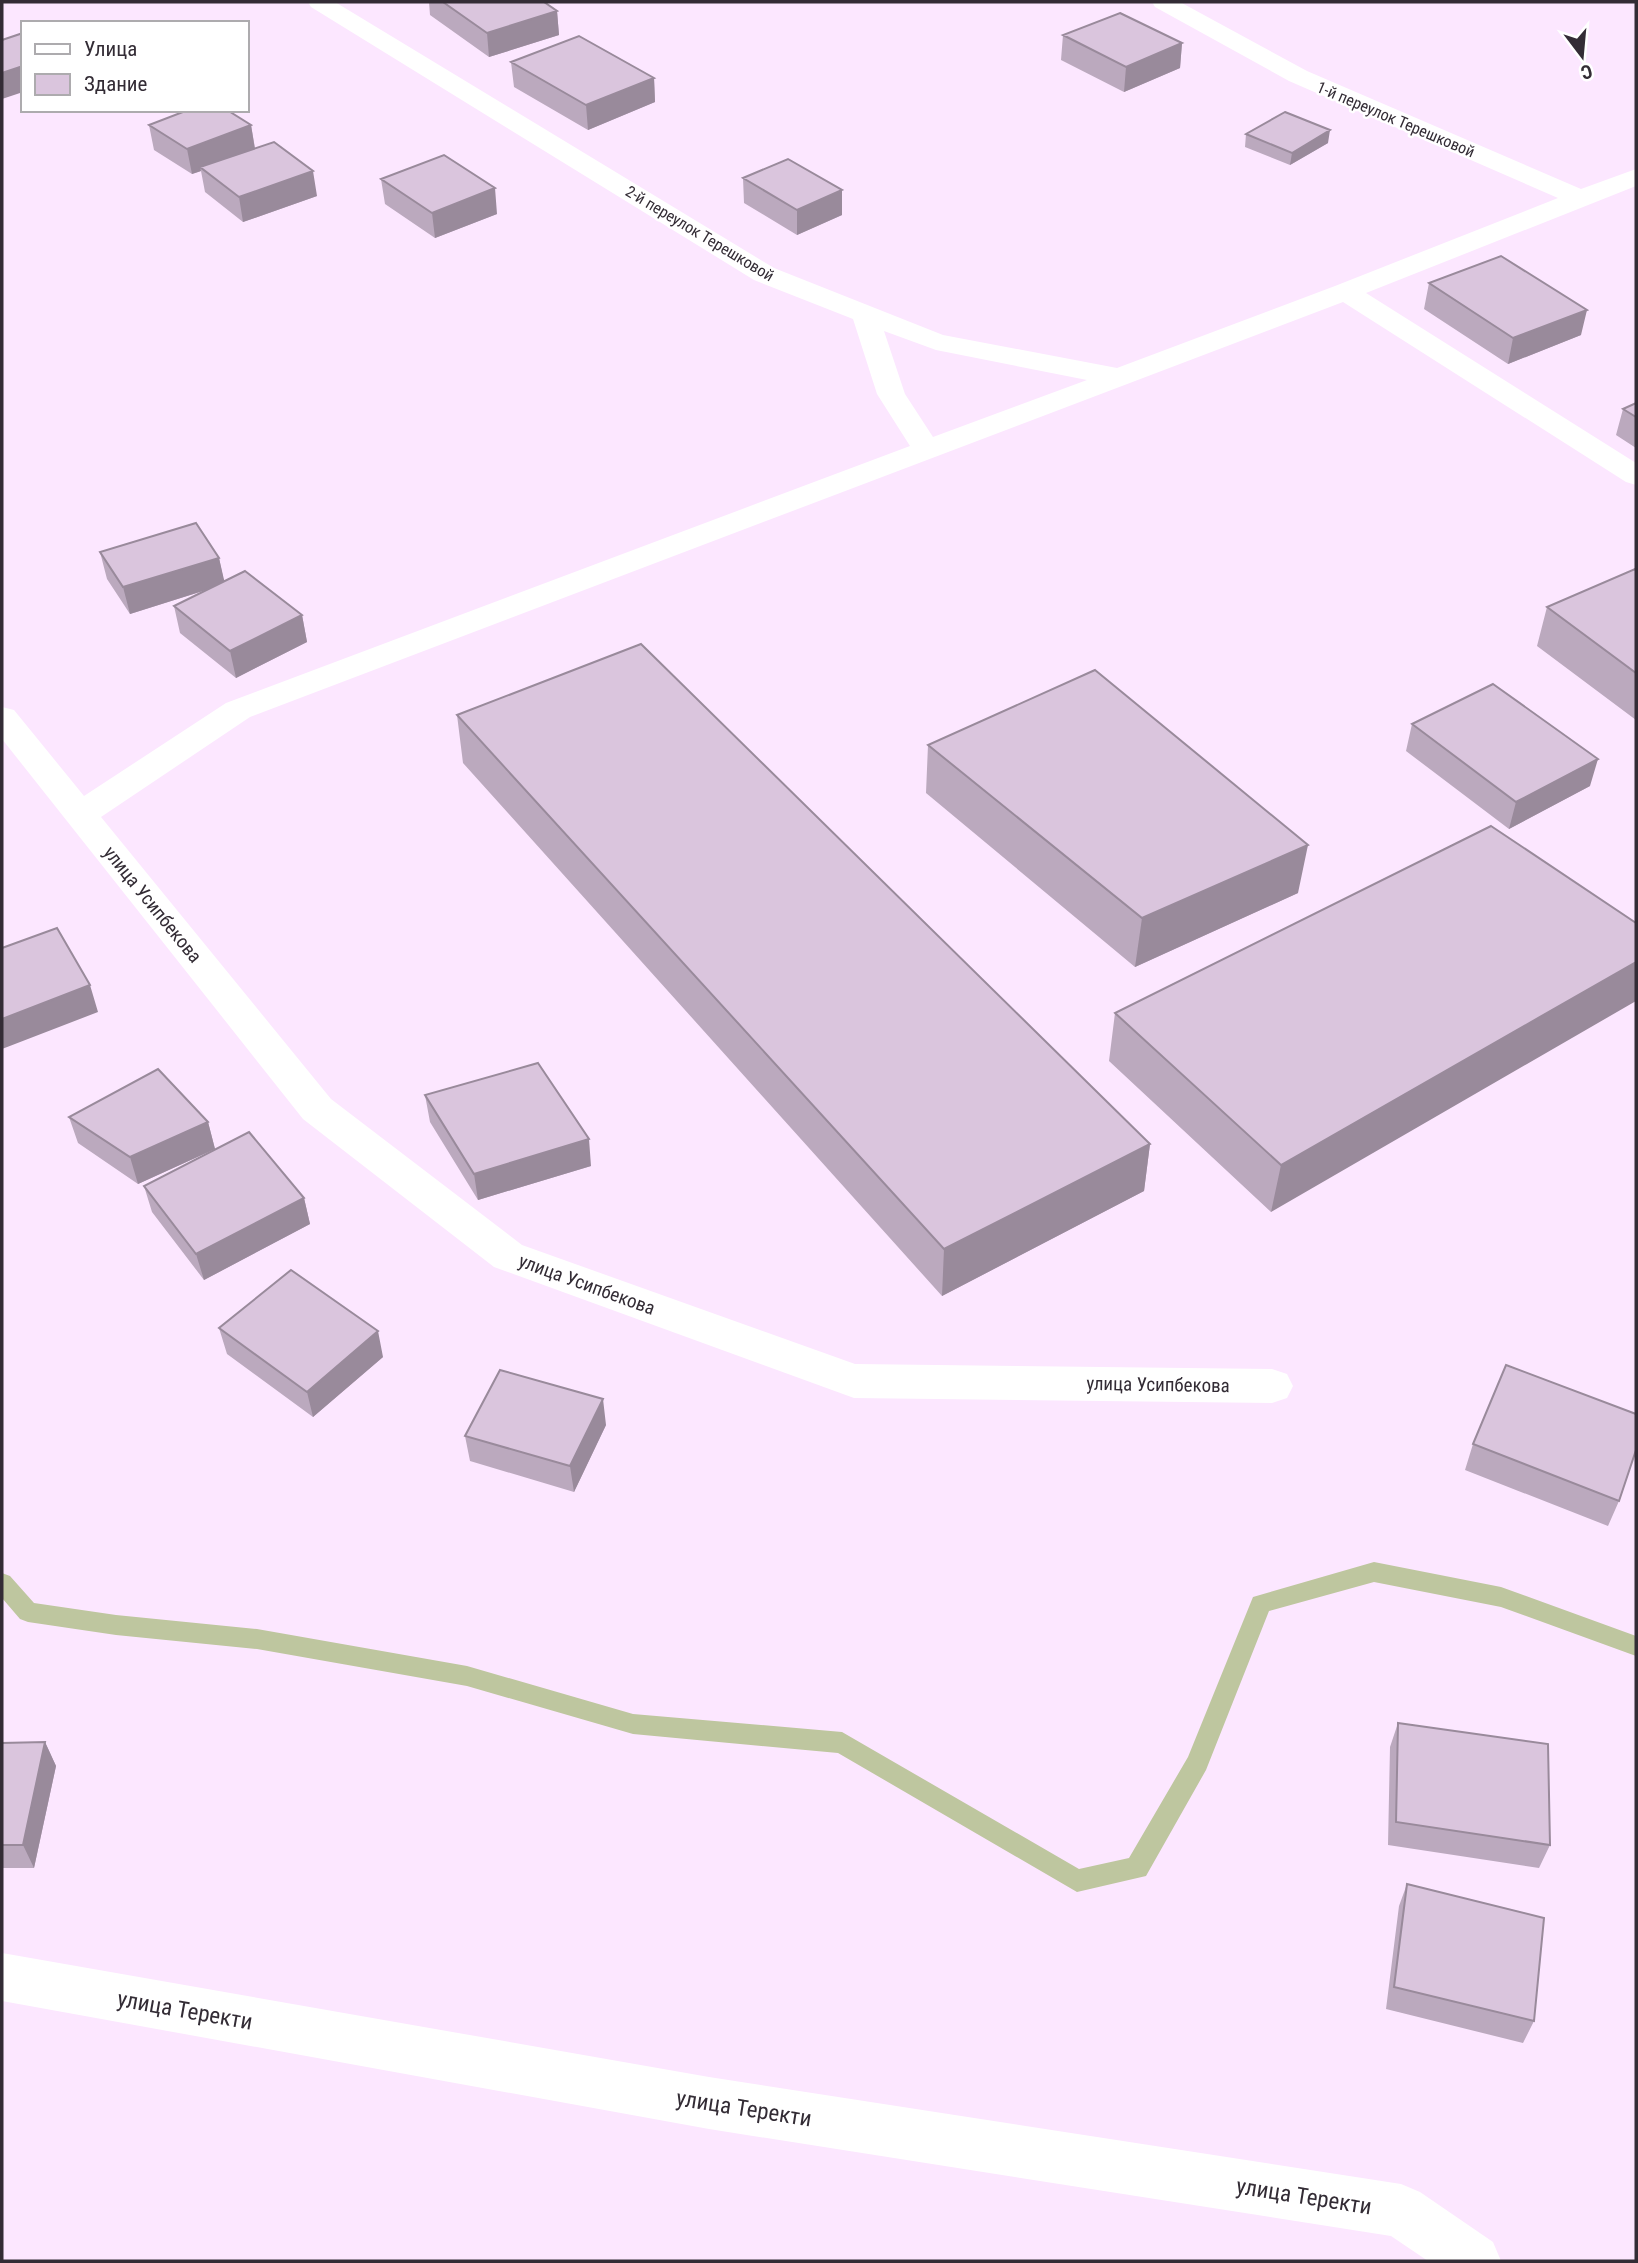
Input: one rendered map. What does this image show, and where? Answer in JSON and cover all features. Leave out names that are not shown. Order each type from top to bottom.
[{"type":"street","name":"2-й переулок Терешковой","points":[[319,2],[764,274],[936,342],[1118,377]]},
{"type":"street","name":"1-й переулок Терешковой","points":[[1163,2],[1298,76],[1580,198]]},
{"type":"street","points":[[82,814],[238,710],[1345,292],[1636,177]]},
{"type":"street","points":[[1345,292],[1636,476]]},
{"type":"street","points":[[865,314],[891,394],[927,450]]},
{"type":"street","name":"улица Усипбекова","points":[[2,718],[317,1109],[508,1256],[854,1381],[1272,1386]]},
{"type":"street","name":"улица Теректи","points":[[2,1977],[709,2103],[1401,2211],[1474,2261]]},
{"type":"building","points":[[443,2],[544,2],[557,11],[487,33]]},
{"type":"building","points":[[1120,13],[1182,43],[1126,67],[1063,35]]},
{"type":"building","points":[[21,34],[21,67],[2,73],[2,40]]},
{"type":"building","points":[[579,36],[654,78],[586,105],[511,62]]},
{"type":"building","points":[[183,112],[230,112],[251,125],[187,149],[149,125]]},
{"type":"building","points":[[1285,112],[1330,130],[1292,153],[1246,134]]},
{"type":"building","points":[[274,142],[313,171],[239,197],[200,167]]},
{"type":"building","points":[[444,155],[495,188],[432,213],[381,179]]},
{"type":"building","points":[[788,159],[842,190],[797,210],[743,178]]},
{"type":"building","points":[[1501,256],[1587,310],[1513,338],[1429,283]]},
{"type":"building","points":[[1636,403],[1636,417],[1623,409]]},
{"type":"building","points":[[196,523],[219,558],[123,587],[100,552]]},
{"type":"building","points":[[1635,569],[1636,571],[1636,673],[1547,607]]},
{"type":"building","points":[[245,571],[302,615],[230,651],[174,606]]},
{"type":"building","points":[[641,644],[1150,1144],[944,1249],[457,715]]},
{"type":"building","points":[[1095,670],[1308,845],[1142,918],[928,745]]},
{"type":"building","points":[[1493,684],[1598,759],[1516,802],[1412,724]]},
{"type":"building","points":[[1491,826],[1636,923],[1636,962],[1281,1165],[1115,1013]]},
{"type":"building","points":[[57,928],[90,985],[2,1019],[2,948]]},
{"type":"building","points":[[538,1063],[589,1139],[474,1174],[425,1095]]},
{"type":"building","points":[[158,1069],[208,1122],[130,1157],[69,1117]]},
{"type":"building","points":[[249,1132],[304,1198],[196,1254],[144,1186]]},
{"type":"building","points":[[291,1270],[378,1331],[307,1392],[219,1328]]},
{"type":"building","points":[[1506,1365],[1636,1414],[1636,1450],[1619,1501],[1473,1444]]},
{"type":"building","points":[[500,1370],[603,1399],[570,1466],[465,1436]]},
{"type":"building","points":[[1398,1723],[1548,1744],[1550,1845],[1396,1822]]},
{"type":"building","points":[[45,1742],[23,1845],[2,1845],[2,1743]]},
{"type":"building","points":[[1407,1884],[1544,1918],[1534,2021],[1394,1987]]},
{"type":"waterway","points":[[2,1583],[28,1612],[116,1625],[257,1639],[467,1676],[633,1724],[842,1743],[1077,1881],[1137,1868],[1198,1762],[1261,1604],[1374,1572],[1501,1597],[1636,1646]]}]
